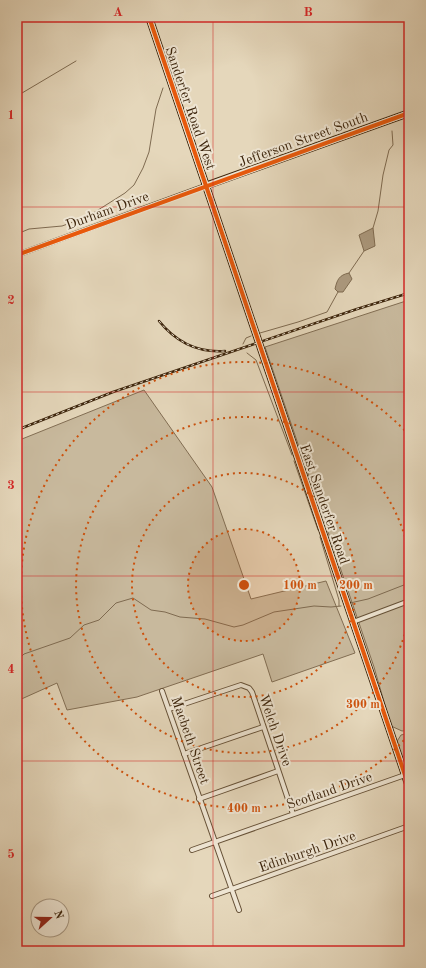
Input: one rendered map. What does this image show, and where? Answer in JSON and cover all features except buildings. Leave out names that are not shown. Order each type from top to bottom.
[{"type":"street","name":"Sanderfer Road West","points":[[149,17],[259,343]]},
{"type":"street","name":"Jefferson Street South","points":[[205,186],[409,113]]},
{"type":"street","name":"Durham Drive","points":[[17,255],[205,186]]},
{"type":"street","name":"East Sanderfer Road","points":[[259,343],[409,787]]},
{"type":"street","points":[[354,622],[409,601]]},
{"type":"street","name":"Welch Drive","points":[[169,709],[241,685],[250,688],[293,814]]},
{"type":"street","name":"Macbeth Street","points":[[162,690],[239,910]]},
{"type":"street","points":[[184,754],[263,727]]},
{"type":"street","points":[[199,799],[278,771]]},
{"type":"street","name":"Scotland Drive","points":[[192,850],[405,775]]},
{"type":"street","name":"Edinburgh Drive","points":[[212,896],[409,826]]},
{"type":"shaded area","points":[[373,228],[375,246],[364,251],[359,235]]},
{"type":"shaded area","points":[[349,273],[352,279],[343,292],[338,292],[335,289],[338,281],[343,275]]},
{"type":"shaded area","points":[[409,300],[409,730],[402,731],[391,726],[374,667],[265,347]]},
{"type":"shaded area","points":[[144,390],[212,487],[251,599],[326,581],[355,653],[272,682],[263,654],[137,697],[67,710],[57,683],[17,701],[17,441]]},
{"type":"shaded area","points":[[409,733],[409,782],[396,743],[401,735]]},
{"type":"waterway","points":[[17,96],[76,61]]},
{"type":"waterway","points":[[17,234],[29,229],[62,226],[87,217],[125,193],[134,185],[149,152],[156,109],[163,88]]},
{"type":"waterway","points":[[373,228],[378,211],[383,175],[389,150],[393,145],[392,131]]},
{"type":"waterway","points":[[349,273],[364,251]]},
{"type":"waterway","points":[[260,333],[327,312],[338,292]]},
{"type":"waterway","points":[[243,344],[246,338],[251,336]]},
{"type":"waterway","points":[[247,353],[256,360],[292,455]]},
{"type":"waterway","points":[[294,461],[318,530]]},
{"type":"waterway","points":[[320,537],[339,600],[339,606]]},
{"type":"waterway","points":[[350,603],[368,599],[409,583]]},
{"type":"waterway","points":[[17,665],[20,658],[24,654],[70,638],[84,625],[99,620],[116,603],[133,598],[151,610],[165,612],[180,617],[205,619],[234,627],[243,625],[274,612],[314,606],[341,606]]},
{"type":"railway","points":[[17,430],[113,392],[357,309],[409,293]]},
{"type":"railway","points":[[159,321],[173,335],[188,345],[206,350],[225,351]]},
{"type":"cycle path","points":[[149,17],[409,787]]},
{"type":"cycle path","points":[[17,255],[409,113]]}]
